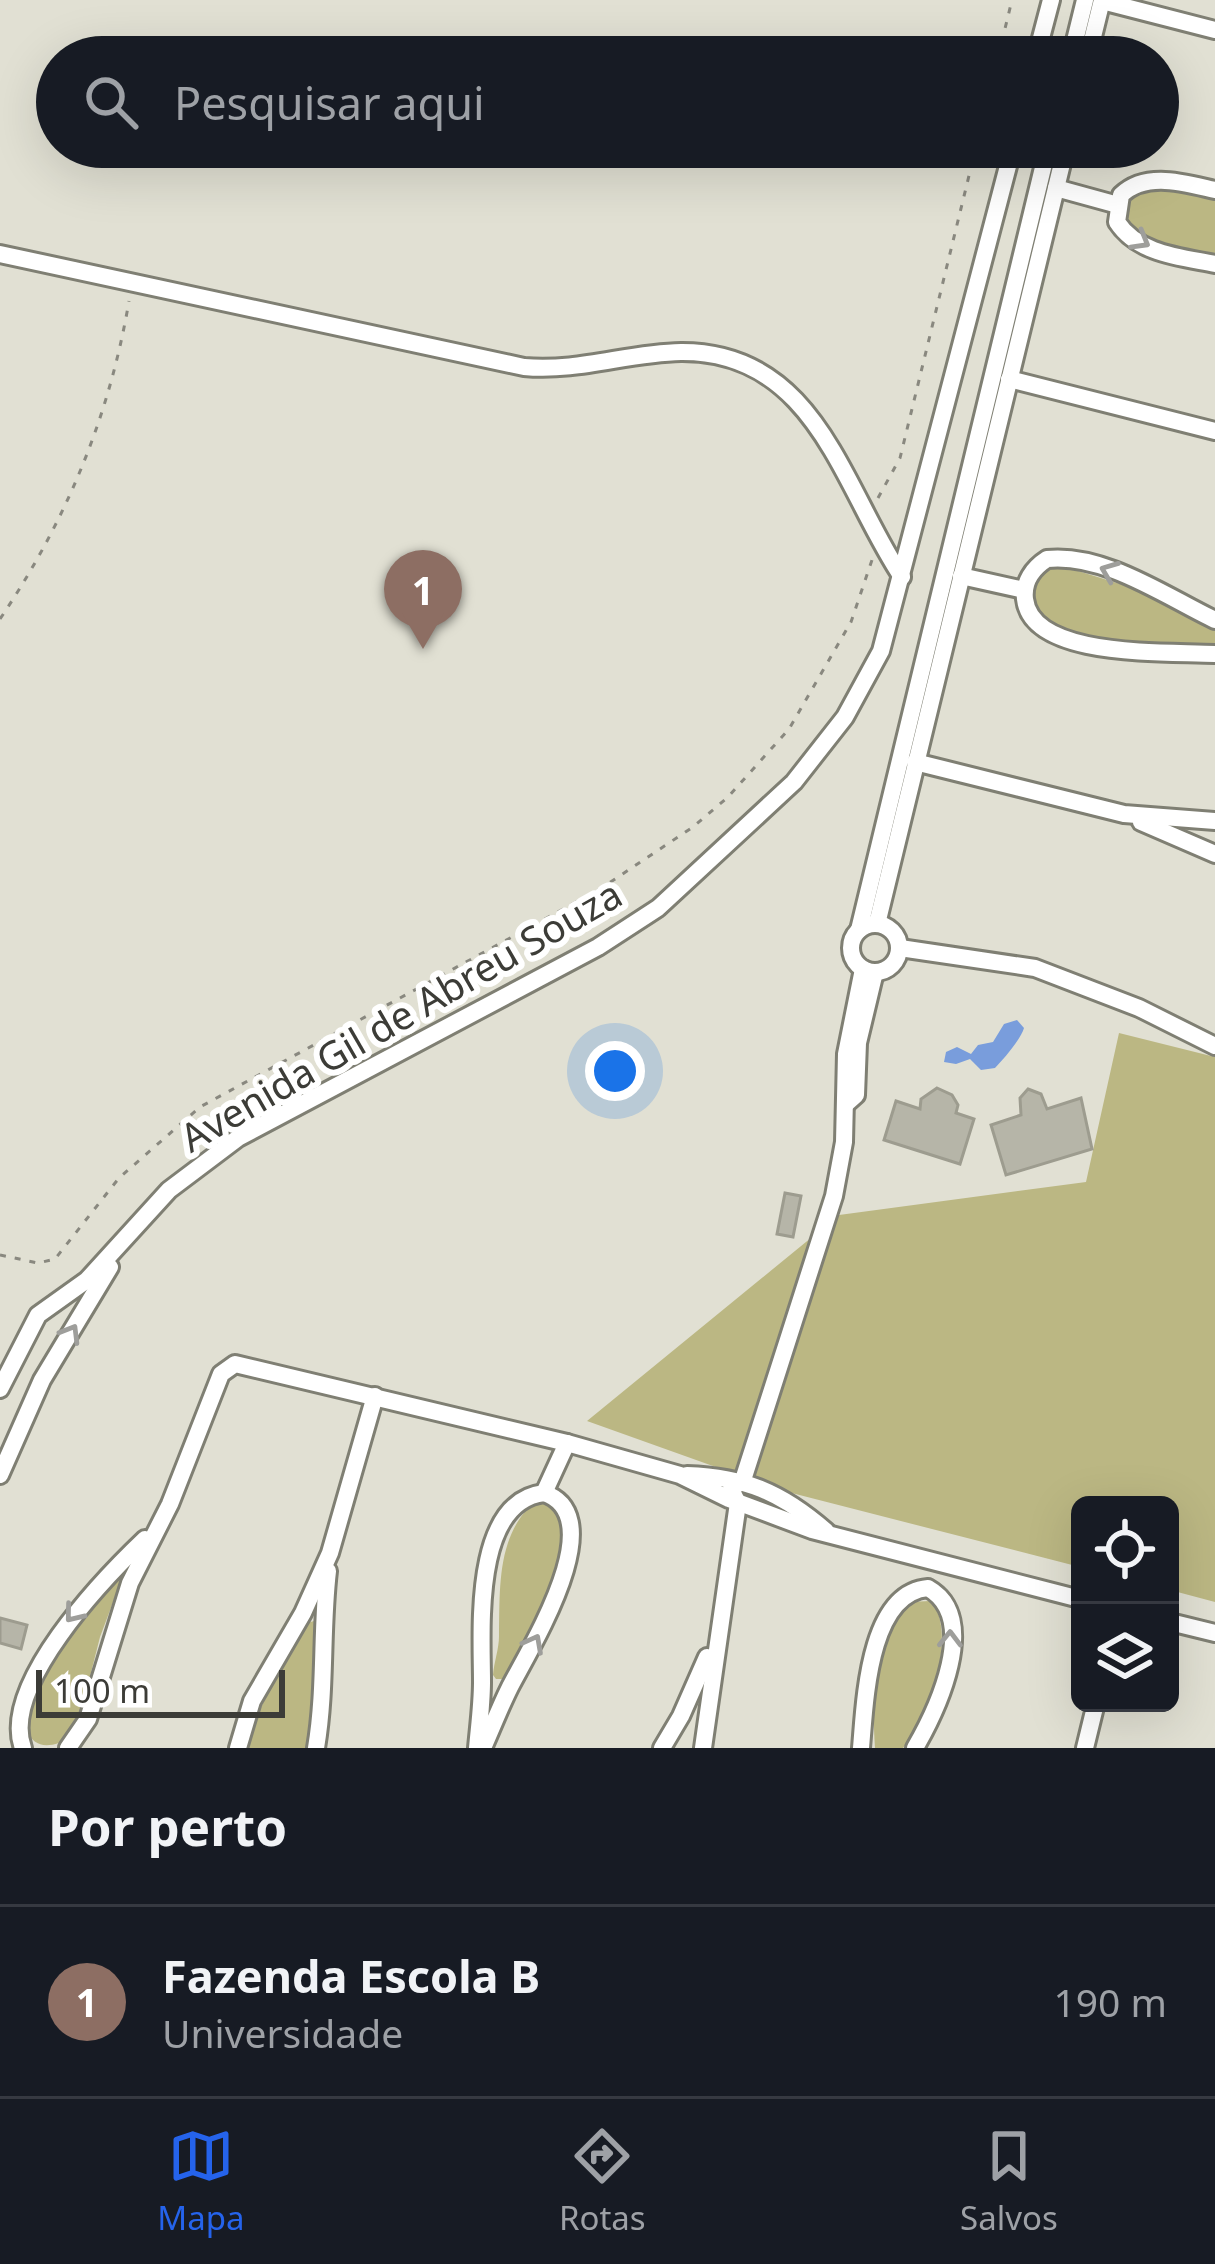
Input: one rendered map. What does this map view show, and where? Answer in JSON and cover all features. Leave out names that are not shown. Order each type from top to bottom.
[{"type":"street","points":[[1042,36],[1051,0]]},
{"type":"street","points":[[1076,36],[1085,0]]},
{"type":"street","points":[[1093,36],[1102,0],[1215,30]]},
{"type":"street","name":"Avenida Gil de Abreu Souza","points":[[0,1389],[3,1366],[38,1315],[79,1288],[169,1190],[238,1138],[598,947],[658,908],[794,782],[844,717],[880,651],[1008,168]]},
{"type":"street","points":[[868,927],[1043,168]]},
{"type":"street","points":[[869,971],[851,951],[868,927],[915,762],[1061,168]]},
{"type":"street","points":[[1215,190],[1182,182],[1141,181],[1121,195],[1117,221],[1129,237],[1149,249],[1215,264]]},
{"type":"street","points":[[1056,188],[1118,205]]},
{"type":"street","points":[[0,254],[524,367],[571,369],[686,352],[723,358],[778,386],[814,418],[902,577]]},
{"type":"street","points":[[1009,379],[1215,431]]},
{"type":"street","points":[[1215,620],[1079,560],[1047,560],[1032,572],[1024,590],[1034,620],[1065,638],[1106,650],[1215,654]]},
{"type":"street","points":[[961,576],[1024,590]]},
{"type":"street","points":[[915,762],[1124,814],[1205,821]]},
{"type":"street","points":[[1124,814],[1215,854]]},
{"type":"street","points":[[1187,842],[1205,821]]},
{"type":"street","points":[[868,927],[895,934],[900,948],[890,968],[869,971]]},
{"type":"street","points":[[900,948],[1035,968],[1139,1008],[1215,1046]]},
{"type":"street","points":[[743,1480],[834,1196],[847,1102],[856,1094],[869,971]]},
{"type":"street","name":"Avenida Gil de Abreu Souza","points":[[0,1475],[42,1380],[129,1235]]},
{"type":"street","points":[[68,1748],[88,1719],[130,1583],[170,1504],[226,1367],[246,1365],[680,1474],[743,1480],[774,1493],[829,1534]]},
{"type":"street","points":[[3,1366],[42,1380]]},
{"type":"street","points":[[238,1748],[252,1701],[303,1613],[330,1552],[375,1396]]},
{"type":"street","points":[[544,1492],[567,1443]]},
{"type":"street","points":[[680,1474],[738,1503],[829,1534],[1071,1597]]},
{"type":"street","points":[[738,1503],[752,1493],[743,1480]]},
{"type":"street","points":[[544,1492],[562,1503],[572,1535],[556,1601],[480,1748],[480,1613],[485,1571],[509,1513],[523,1497],[544,1492]]},
{"type":"street","points":[[703,1748],[738,1503]]},
{"type":"street","points":[[23,1748],[16,1736],[16,1697],[74,1611],[154,1530]]},
{"type":"street","points":[[316,1748],[330,1552]]},
{"type":"street","points":[[928,1588],[934,1562]]},
{"type":"street","points":[[112,1571],[130,1583]]},
{"type":"street","points":[[862,1748],[866,1687],[883,1629],[902,1598],[928,1588]]},
{"type":"street","points":[[915,1748],[938,1709],[952,1643],[948,1608],[928,1588]]},
{"type":"street","points":[[303,1613],[322,1620]]},
{"type":"street","points":[[1179,1624],[1215,1633]]},
{"type":"street","points":[[662,1748],[717,1634]]},
{"type":"street","points":[[482,1687],[507,1693]]},
{"type":"street","points":[[1085,1748],[1094,1712]]},
{"type":"street","points":[[681,1716],[704,1725]]},
{"type":"path","points":[[1003,36],[1012,0]]},
{"type":"path","points":[[871,520],[872,508],[900,458],[971,168]]},
{"type":"path","points":[[0,619],[57,525],[86,464],[107,402],[132,283]]},
{"type":"path","points":[[0,1255],[38,1263],[55,1259],[119,1178],[200,1107],[600,889],[670,845],[728,797],[788,730],[851,622],[872,556]]},
{"type":"shaded area","points":[[1143,187],[1215,197],[1215,259],[1158,245],[1135,230],[1126,204]]},
{"type":"shaded area","points":[[1062,566],[1146,592],[1215,626],[1215,646],[1113,641],[1061,628],[1041,616],[1029,600],[1044,570]]},
{"type":"shaded area","points":[[1119,1033],[1215,1057],[1215,1602],[1179,1592],[1179,1496],[1071,1496],[1071,1565],[780,1490],[587,1421],[839,1215],[1086,1182]]},
{"type":"shaded area","points":[[537,1500],[552,1500],[567,1538],[555,1593],[504,1679],[496,1679],[507,1545],[524,1513]]},
{"type":"shaded area","points":[[117,1575],[121,1581],[100,1637],[80,1716],[59,1743],[39,1744],[26,1729],[35,1679]]},
{"type":"shaded area","points":[[930,1601],[942,1632],[931,1698],[903,1748],[875,1748],[874,1691],[887,1633],[909,1602]]},
{"type":"shaded area","points":[[314,1621],[318,1697],[309,1748],[249,1748],[265,1699],[307,1623]]},
{"type":"water","points":[[1017,1020],[1024,1028],[1022,1033],[995,1068],[981,1070],[970,1059],[944,1062],[946,1052],[957,1047],[971,1054],[978,1045],[993,1042],[1004,1024]]},
{"type":"building","points":[[937,1088],[952,1095],[958,1105],[956,1113],[974,1119],[960,1164],[884,1140],[896,1101],[920,1109],[921,1099]]},
{"type":"building","points":[[1028,1089],[1041,1094],[1047,1109],[1081,1098],[1092,1149],[1006,1175],[991,1125],[1021,1115],[1020,1098]]},
{"type":"building","points":[[785,1193],[801,1196],[793,1237],[777,1234]]},
{"type":"building","points":[[0,1618],[27,1625],[21,1649],[0,1643]]},
{"type":"place","name":"Fazenda Escola B","points":[[423,649]]}]
